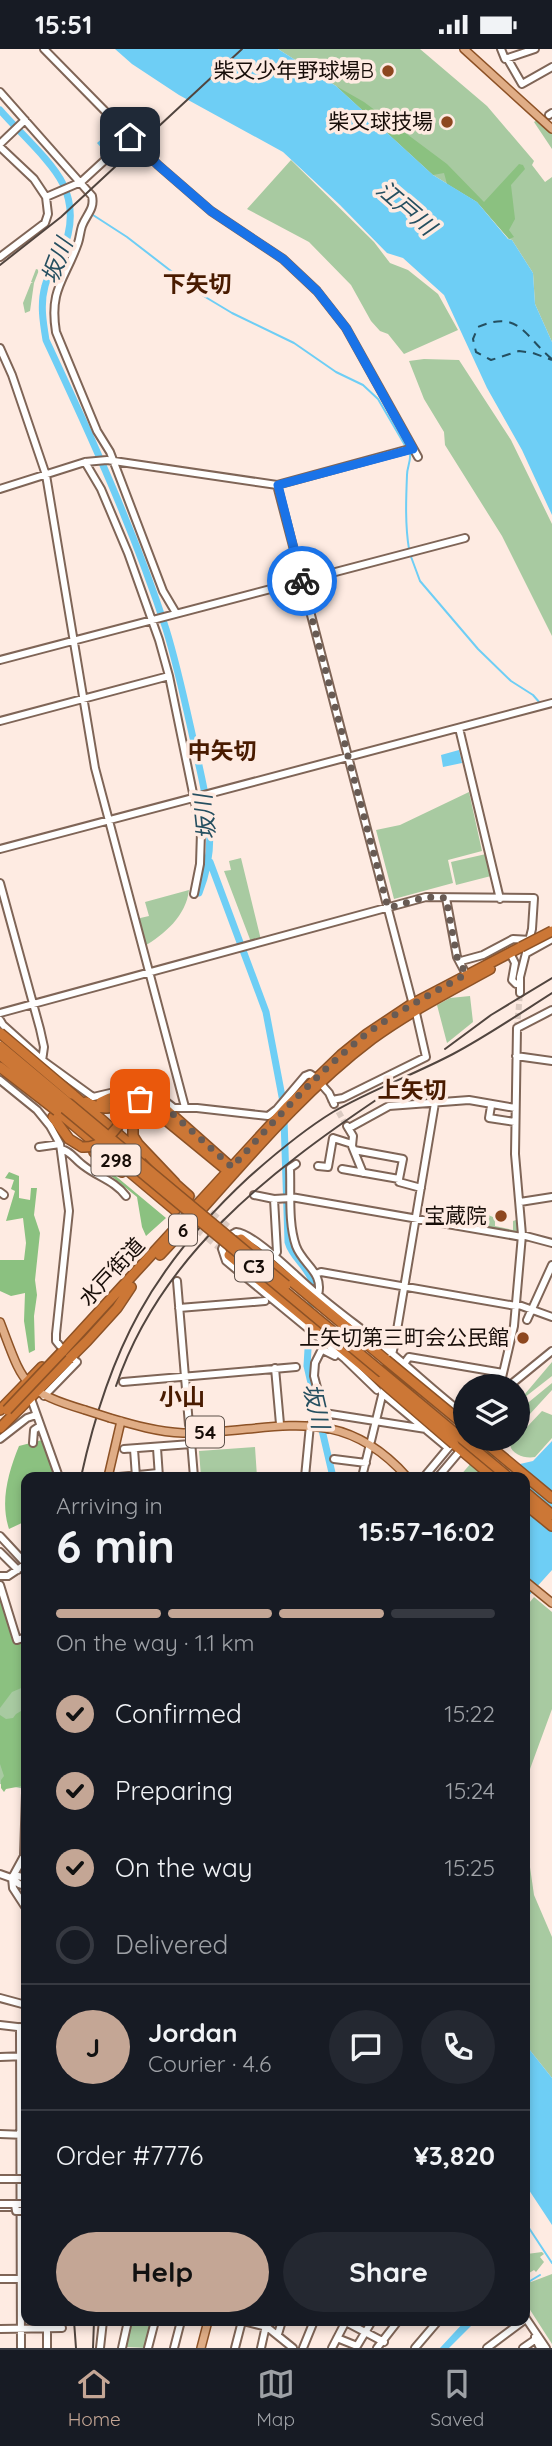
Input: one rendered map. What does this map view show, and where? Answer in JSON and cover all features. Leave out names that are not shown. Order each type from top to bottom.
[{"type":"highway","name":"水戸街道","points":[[282,1112],[395,1023],[552,933]]},
{"type":"highway","name":"水戸街道","points":[[0,1423],[4,1412],[126,1289],[282,1112],[332,1063],[367,1034],[412,1004],[466,974],[523,950]]},
{"type":"highway","name":"298","points":[[0,1033],[39,1062],[189,1196]]},
{"type":"highway","name":"C3","points":[[0,1045],[453,1425]]},
{"type":"highway","name":"C3","points":[[0,1055],[502,1472]]},
{"type":"highway","name":"298","points":[[0,1068],[175,1210]]},
{"type":"highway","points":[[101,1102],[120,1095],[141,1093],[152,1097],[232,1170]]},
{"type":"highway","name":"298","points":[[72,1094],[102,1109],[114,1109],[140,1099],[165,1107]]},
{"type":"highway","name":"298","points":[[55,1114],[69,1139],[82,1147],[102,1143],[135,1109],[152,1106],[164,1113],[192,1141]]},
{"type":"highway","name":"298","points":[[175,1183],[138,1144],[132,1131],[134,1122],[144,1113],[157,1114],[232,1170]]},
{"type":"highway","name":"298","points":[[94,1152],[164,1201]]},
{"type":"highway","points":[[241,1239],[275,1261],[453,1414]]},
{"type":"highway","points":[[229,1255],[289,1305],[302,1322],[453,1446]]},
{"type":"highway","points":[[4,1412],[27,1382],[109,1298],[126,1289]]},
{"type":"highway","points":[[0,1429],[37,1395],[117,1308],[126,1289]]},
{"type":"highway","points":[[460,1451],[487,1472]]},
{"type":"highway","name":"C3","points":[[484,1451],[509,1472]]},
{"type":"highway","points":[[496,1451],[521,1472]]},
{"type":"highway","points":[[530,1480],[552,1498]]},
{"type":"highway","points":[[530,1489],[552,1508]]},
{"type":"highway","points":[[530,1496],[552,1515]]},
{"type":"highway","points":[[530,1508],[552,1526]]},
{"type":"main road","points":[[464,49],[552,129]]},
{"type":"main road","points":[[0,1322],[17,1367],[37,1395],[121,1421],[109,1472]]},
{"type":"main road","name":"54","points":[[121,1421],[181,1433],[280,1424],[327,1428],[374,1446],[403,1472]]},
{"type":"main road","points":[[530,1585],[552,1603]]},
{"type":"main road","points":[[201,2348],[207,2326]]},
{"type":"street","points":[[44,49],[158,165],[211,211],[283,259],[317,291],[346,328],[418,457]]},
{"type":"street","points":[[501,49],[522,84],[552,67]]},
{"type":"street","points":[[507,58],[536,49]]},
{"type":"street","points":[[0,92],[92,196],[93,204],[55,293],[53,316],[56,332],[174,614]]},
{"type":"street","points":[[0,257],[45,223],[48,214],[46,197],[34,179],[0,145],[24,121]]},
{"type":"street","points":[[46,197],[79,183],[130,137]]},
{"type":"street","points":[[0,348],[46,475],[95,768],[185,1107]]},
{"type":"street","points":[[0,489],[87,462],[110,460],[278,485],[413,449]]},
{"type":"street","points":[[87,462],[144,592],[169,676],[201,832],[194,894]]},
{"type":"street","points":[[278,485],[412,1001]]},
{"type":"street","points":[[0,660],[465,538]]},
{"type":"street","points":[[0,721],[169,676]]},
{"type":"street","points":[[0,849],[552,703]]},
{"type":"street","points":[[459,728],[500,899]]},
{"type":"street","points":[[0,883],[44,1047],[39,1062],[16,1091]]},
{"type":"street","points":[[0,1013],[426,897],[534,898],[531,939],[523,950],[520,993]]},
{"type":"street","points":[[446,898],[457,957],[466,974]]},
{"type":"street","points":[[461,961],[483,955],[513,939],[531,939],[552,933]]},
{"type":"street","points":[[512,957],[516,963],[512,980],[520,984]]},
{"type":"street","points":[[403,1365],[409,1357],[503,1373],[513,1332],[522,1236],[515,1154],[517,1028],[552,1010]]},
{"type":"street","points":[[322,1086],[333,1102],[426,1057],[416,1013]]},
{"type":"street","points":[[0,1020],[39,1062],[93,1097],[140,1086],[149,1088],[174,1108],[268,1116],[282,1112],[305,1076],[313,1076]]},
{"type":"street","points":[[516,1056],[552,1061]]},
{"type":"street","points":[[0,1080],[43,1117],[60,1146],[69,1211],[56,1341],[65,1353],[77,1362],[37,1395],[36,1415],[57,1472]]},
{"type":"street","points":[[363,1173],[347,1127],[389,1106],[480,1100],[491,1105],[515,1108]]},
{"type":"street","points":[[363,1472],[404,1287],[435,1103]]},
{"type":"street","points":[[491,1105],[489,1118],[515,1122]]},
{"type":"street","points":[[318,1166],[328,1167],[333,1138],[353,1147],[402,1159],[399,1182],[421,1188]]},
{"type":"street","points":[[39,1147],[60,1146],[69,1151],[84,1166],[118,1187],[126,1196]]},
{"type":"street","points":[[296,1164],[290,1168],[293,1232],[296,1247],[316,1274],[320,1291],[318,1299],[372,1337]]},
{"type":"street","points":[[342,1169],[399,1179]]},
{"type":"street","points":[[254,1195],[277,1199],[291,1197],[552,1243]]},
{"type":"street","points":[[520,1202],[552,1198]]},
{"type":"street","points":[[277,1199],[275,1261],[239,1232],[227,1237],[222,1249],[224,1258],[230,1265],[302,1322]]},
{"type":"street","points":[[527,1320],[552,1265]]},
{"type":"street","points":[[316,1274],[320,1272],[516,1305],[552,1317]]},
{"type":"street","points":[[177,1281],[189,1425]]},
{"type":"street","points":[[179,1308],[265,1301]]},
{"type":"street","points":[[333,1305],[338,1304],[389,1357],[453,1405]]},
{"type":"street","points":[[326,1314],[314,1376],[327,1428]]},
{"type":"street","points":[[320,1336],[331,1353],[380,1388],[426,1429],[453,1446]]},
{"type":"street","points":[[524,1374],[552,1351]]},
{"type":"street","points":[[123,1382],[296,1367]]},
{"type":"street","points":[[275,1368],[280,1424]]},
{"type":"street","points":[[324,1413],[426,1429]]},
{"type":"street","points":[[0,1440],[27,1418],[36,1415]]},
{"type":"street","points":[[33,1443],[33,1432],[40,1426]]},
{"type":"street","points":[[306,1472],[314,1426]]},
{"type":"street","points":[[124,1449],[191,1443],[194,1472]]},
{"type":"street","points":[[157,1448],[159,1472]]},
{"type":"street","points":[[429,1472],[453,1448]]},
{"type":"street","points":[[134,1449],[136,1472]]},
{"type":"street","points":[[441,1472],[453,1449]]},
{"type":"street","points":[[334,1459],[366,1462]]},
{"type":"street","points":[[0,1537],[21,1559]]},
{"type":"street","points":[[0,1552],[18,1570]]},
{"type":"street","points":[[0,1576],[8,1576],[21,1568]]},
{"type":"street","points":[[0,1585],[17,1640],[21,1639]]},
{"type":"street","points":[[21,1863],[12,1878],[13,1888],[21,1900]]},
{"type":"street","points":[[0,1874],[21,1881]]},
{"type":"street","points":[[0,1998],[21,2004]]},
{"type":"street","points":[[0,2025],[21,2027]]},
{"type":"street","points":[[0,2057],[21,2056]]},
{"type":"street","points":[[0,2134],[21,2135]]},
{"type":"street","points":[[0,2179],[21,2179]]},
{"type":"street","points":[[0,2206],[21,2206]]},
{"type":"street","points":[[0,2279],[21,2279]]},
{"type":"street","points":[[21,2326],[21,2348]]},
{"type":"street","points":[[0,2329],[37,2326]]},
{"type":"street","points":[[47,2326],[47,2348]]},
{"type":"street","points":[[54,2326],[62,2328]]},
{"type":"street","points":[[100,2348],[102,2326]]},
{"type":"street","points":[[122,2348],[127,2326]]},
{"type":"street","points":[[148,2348],[154,2326]]},
{"type":"street","points":[[174,2348],[180,2326]]},
{"type":"street","points":[[235,2348],[242,2326]]},
{"type":"street","points":[[261,2348],[266,2326]]},
{"type":"street","points":[[268,2326],[293,2348]]},
{"type":"street","points":[[277,2333],[280,2326]]},
{"type":"street","points":[[303,2348],[312,2326]]},
{"type":"street","points":[[332,2348],[343,2326]]},
{"type":"street","points":[[355,2326],[384,2342]]},
{"type":"street","points":[[337,2338],[357,2347],[369,2326]]},
{"type":"street","points":[[377,2348],[394,2326]]},
{"type":"street","points":[[415,2348],[434,2326]]},
{"type":"street","points":[[487,2348],[516,2326]]},
{"type":"street","points":[[530,2326],[546,2348]]},
{"type":"street","points":[[523,2348],[536,2336]]},
{"type":"street","points":[[536,2336],[540,2348]]},
{"type":"green space","points":[[278,49],[420,49],[487,106],[534,161],[532,165],[545,182],[552,177],[552,342],[535,304],[533,273],[512,240],[477,202],[433,175],[336,86]]},
{"type":"green space","points":[[336,86],[364,102],[447,164],[484,202],[519,164],[523,165],[525,169],[511,185],[515,219],[509,230],[514,237],[509,239],[477,202],[447,184],[444,173],[433,175]]},
{"type":"green space","points":[[537,120],[552,133],[552,149],[534,122]]},
{"type":"green space","points":[[291,160],[374,242],[390,263],[408,270],[438,294],[458,330],[404,354],[388,334],[380,331],[371,321],[351,285],[309,242],[247,209]]},
{"type":"green space","points":[[36,269],[39,270],[30,311],[25,313],[23,303],[33,283],[31,282]]},
{"type":"green space","points":[[459,360],[511,440],[552,524],[552,636],[502,536],[445,445],[444,432],[424,399],[409,361]]},
{"type":"green space","points":[[469,792],[482,851],[448,860],[453,883],[394,899],[376,830],[400,825]]},
{"type":"green space","points":[[486,854],[491,876],[456,885],[451,862]]},
{"type":"green space","points":[[241,858],[261,940],[251,942],[224,871],[231,870],[229,861]]},
{"type":"green space","points":[[189,890],[179,916],[159,936],[143,947],[136,919],[149,916],[145,902]]},
{"type":"green space","points":[[470,996],[473,1022],[447,1043],[437,1005],[450,998]]},
{"type":"green space","points":[[94,1158],[166,1218],[146,1236],[137,1197],[94,1162]]},
{"type":"green space","points":[[9,1172],[19,1176],[19,1198],[30,1200],[31,1188],[37,1188],[34,1215],[40,1233],[35,1280],[35,1350],[29,1353],[24,1321],[25,1293],[11,1296],[0,1291],[0,1260],[24,1260],[26,1243],[23,1218],[6,1221],[15,1191],[11,1189],[14,1180],[5,1178]]},
{"type":"green space","points":[[484,1213],[495,1218],[495,1226],[513,1230],[513,1221],[516,1220],[519,1222],[519,1234],[481,1227]]},
{"type":"green space","points":[[552,1362],[552,1376],[530,1393],[530,1388]]},
{"type":"green space","points":[[552,1383],[552,1390],[530,1414],[530,1401]]},
{"type":"green space","points":[[542,1411],[552,1415],[552,1438],[535,1457],[524,1457],[514,1451],[530,1451],[530,1424]]},
{"type":"green space","points":[[42,1440],[55,1472],[21,1472],[21,1523],[9,1529],[5,1498],[19,1446]]},
{"type":"green space","points":[[255,1447],[257,1472],[201,1472],[199,1451]]},
{"type":"green space","points":[[481,1451],[499,1451],[481,1472],[463,1472]]},
{"type":"green space","points":[[0,1584],[21,1638],[21,1688],[12,1692],[0,1708]]},
{"type":"green space","points":[[534,1597],[552,1612],[552,1709],[530,1769],[530,1602]]},
{"type":"green space","points":[[0,1682],[21,1686],[21,1788],[0,1784]]},
{"type":"green space","points":[[21,1711],[21,1786],[6,1789],[4,1792],[1,1788],[4,1776],[0,1764],[0,1715],[6,1719],[13,1718]]},
{"type":"green space","points":[[530,1867],[534,1895],[552,1937],[552,2078],[530,2050]]},
{"type":"green space","points":[[542,2252],[544,2254],[540,2257],[544,2262],[536,2272],[534,2270],[530,2272],[530,2254]]},
{"type":"green space","points":[[552,2274],[552,2344],[530,2310],[530,2281]]},
{"type":"green space","points":[[130,2326],[152,2326],[147,2348],[126,2347]]},
{"type":"water","name":"江戸川","points":[[115,49],[278,49],[336,86],[433,175],[477,202],[508,239],[512,240],[533,273],[535,304],[552,342],[552,515],[522,450],[487,388],[444,295],[403,258],[387,253],[283,152],[179,95],[132,64]]},
{"type":"water","points":[[112,130],[119,138],[104,151],[97,143]]},
{"type":"water","points":[[459,750],[462,763],[443,767],[441,755]]},
{"type":"water","points":[[552,1441],[552,1570],[530,1594],[530,1472],[514,1472],[520,1464],[533,1461]]},
{"type":"water","points":[[530,2050],[552,2078],[552,2225],[530,2192]]},
{"type":"water","points":[[460,2326],[471,2326],[449,2348],[440,2348]]},
{"type":"waterway","name":"坂川","points":[[0,110],[51,166],[67,193],[69,230],[64,248],[47,279],[43,293],[42,313],[46,340],[126,519],[170,644],[182,688],[209,820],[209,855],[199,893]]},
{"type":"waterway","points":[[93,215],[127,237],[202,295],[294,343],[336,372],[363,385],[378,399],[406,447]]},
{"type":"waterway","points":[[409,549],[406,503],[410,454]]},
{"type":"waterway","points":[[410,554],[420,581],[478,649],[511,681],[533,695],[540,703]]},
{"type":"waterway","name":"坂川","points":[[210,862],[266,1012],[284,1107]]},
{"type":"waterway","name":"坂川","points":[[284,1119],[288,1242],[312,1281],[307,1366],[332,1472]]},
{"type":"waterway","points":[[530,2230],[552,2263]]},
{"type":"waterway","points":[[530,2281],[540,2275]]},
{"type":"ferry route","points":[[552,359],[512,323],[492,322],[478,327],[473,339],[476,352],[491,360],[519,351],[552,360]]},
{"type":"tunnel","points":[[517,1028],[520,993]]},
{"type":"tunnel","points":[[334,1104],[346,1125]]},
{"type":"tunnel","points":[[189,1196],[241,1239]]},
{"type":"tunnel","points":[[175,1210],[228,1253]]},
{"type":"railway","points":[[0,265],[61,217],[242,49]]},
{"type":"railway","points":[[445,1049],[491,1015],[552,978]]},
{"type":"railway","points":[[82,1472],[105,1389],[139,1313],[186,1244],[215,1210],[269,1159],[322,1119],[466,1047],[552,993]]},
{"type":"railway","points":[[116,1386],[135,1339],[160,1297],[190,1257],[259,1187],[379,1098]]},
{"type":"railway","points":[[74,2326],[76,2348]]},
{"type":"railway","points":[[93,2348],[94,2326]]},
{"type":"way so far","points":[[140,1099],[165,1107],[232,1167],[287,1107],[341,1055],[393,1016],[466,974],[457,957],[446,898],[426,897],[388,908],[302,581]]},
{"type":"place","name":"柴又少年野球場B","points":[[388,71]]},
{"type":"place","name":"柴又球技場","points":[[447,122]]},
{"type":"place","name":"宝蔵院","points":[[501,1216]]},
{"type":"place","name":"上矢切第三町会公民館","points":[[523,1338]]},
{"type":"district","name":"下矢切","points":[[197,284]]},
{"type":"district","name":"中矢切","points":[[222,751]]},
{"type":"district","name":"上矢切","points":[[412,1090]]},
{"type":"district","name":"小山","points":[[182,1397]]},
{"type":"route","points":[[130,137],[211,211],[268,247],[317,291],[346,328],[413,449],[278,485],[302,581]]}]
